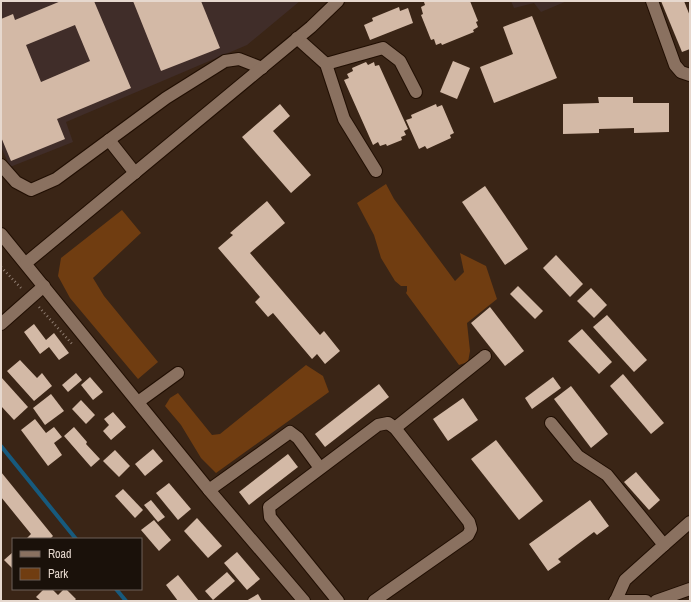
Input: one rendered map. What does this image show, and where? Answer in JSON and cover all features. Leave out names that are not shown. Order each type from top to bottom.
[{"type":"street","points":[[26,263],[262,68],[338,1]]},
{"type":"street","points":[[652,1],[675,65],[681,72],[690,75]]},
{"type":"street","points":[[297,38],[326,64],[344,119],[376,171]]},
{"type":"street","points":[[326,64],[383,48],[400,61],[416,92]]},
{"type":"street","points":[[1,165],[16,182],[31,190],[56,179],[166,98],[225,61],[239,59],[262,68]]},
{"type":"street","points":[[109,140],[135,173]]},
{"type":"street","points":[[1,234],[209,490],[304,601]]},
{"type":"street","points":[[1,324],[44,286]]},
{"type":"street","points":[[395,428],[486,356]]},
{"type":"street","points":[[138,402],[178,372]]},
{"type":"street","points":[[338,601],[270,517],[269,507],[378,425],[388,423],[395,428],[469,522],[471,529],[468,536],[374,601]]},
{"type":"street","points":[[551,423],[578,456],[607,475],[664,545]]},
{"type":"street","points":[[209,490],[290,432],[298,438],[320,468]]},
{"type":"street","points":[[646,601],[616,601],[625,580],[690,522]]},
{"type":"street","points":[[656,601],[690,589]]},
{"type":"shaded area","points":[[1,1],[300,1],[247,45],[66,122],[73,142],[10,167],[1,147]]},
{"type":"shaded area","points":[[511,1],[567,1],[541,12],[534,3],[514,8]]},
{"type":"green space","points":[[386,184],[394,199],[455,281],[464,272],[460,253],[486,266],[497,299],[467,323],[470,351],[468,362],[459,365],[406,293],[407,286],[401,286],[395,281],[381,258],[374,235],[357,203]]},
{"type":"green space","points":[[122,210],[141,233],[93,278],[104,296],[158,362],[138,379],[70,298],[58,276],[61,258]]},
{"type":"green space","points":[[306,365],[323,376],[329,392],[216,473],[201,458],[181,425],[165,406],[170,398],[178,393],[212,435],[220,434]]},
{"type":"building","points":[[61,1],[94,1],[131,88],[57,119],[65,139],[11,161],[1,137],[1,19],[13,14],[15,20]],"holes":[[[75,25],[90,61],[41,82],[26,45]]]},
{"type":"building","points":[[133,1],[201,1],[220,48],[161,71]]},
{"type":"building","points":[[470,1],[478,21],[476,22],[478,27],[473,30],[474,32],[442,45],[441,43],[436,45],[434,39],[431,40],[421,15],[423,14],[421,7],[425,5],[424,2]]},
{"type":"building","points":[[661,1],[684,1],[690,16],[690,49],[682,52]]},
{"type":"building","points":[[399,7],[400,11],[408,8],[413,23],[370,40],[364,25],[373,21],[372,18]]},
{"type":"building","points":[[532,16],[557,78],[494,103],[480,67],[513,54],[503,27]]},
{"type":"building","points":[[453,61],[470,68],[457,99],[440,92]]},
{"type":"building","points":[[366,62],[368,65],[374,62],[375,66],[379,65],[408,129],[404,131],[406,135],[401,137],[402,140],[387,146],[386,144],[380,146],[378,142],[373,145],[344,80],[349,78],[347,74],[353,71],[352,68]]},
{"type":"building","points":[[598,97],[633,97],[633,103],[669,103],[669,132],[634,133],[634,128],[599,129],[599,133],[563,134],[563,104],[599,103]]},
{"type":"building","points":[[280,104],[290,116],[273,131],[311,175],[291,193],[242,137]]},
{"type":"building","points":[[436,104],[437,107],[442,105],[454,133],[450,135],[451,138],[427,149],[425,146],[419,149],[406,120],[412,118],[411,115]]},
{"type":"building","points":[[485,186],[528,249],[505,265],[462,202]]},
{"type":"building","points":[[267,201],[285,223],[250,253],[320,335],[324,331],[340,351],[325,364],[317,354],[312,359],[273,313],[268,317],[255,302],[260,297],[218,248],[233,235],[230,233]]},
{"type":"building","points":[[556,255],[583,284],[570,297],[543,268]]},
{"type":"building","points":[[518,286],[543,311],[535,319],[510,294]]},
{"type":"building","points":[[591,288],[607,305],[594,318],[577,301]]},
{"type":"building","points":[[490,307],[524,351],[505,366],[471,323]]},
{"type":"building","points":[[607,315],[647,360],[634,372],[593,327]]},
{"type":"building","points":[[34,324],[46,340],[54,333],[69,353],[59,360],[49,347],[40,354],[24,332]]},
{"type":"building","points":[[582,329],[612,362],[599,374],[568,341]]},
{"type":"building","points":[[20,360],[37,378],[42,373],[52,386],[34,401],[7,371]]},
{"type":"building","points":[[76,373],[82,380],[68,392],[62,385]]},
{"type":"building","points":[[623,374],[664,423],[651,434],[610,386]]},
{"type":"building","points":[[1,377],[28,407],[14,420],[1,406]]},
{"type":"building","points":[[90,377],[103,392],[93,400],[81,385]]},
{"type":"building","points":[[553,377],[561,388],[532,409],[525,398]]},
{"type":"building","points":[[379,384],[389,397],[325,447],[315,434]]},
{"type":"building","points":[[571,386],[608,434],[591,448],[554,399]]},
{"type":"building","points":[[51,394],[64,411],[45,425],[33,408]]},
{"type":"building","points":[[463,398],[478,420],[448,441],[433,419]]},
{"type":"building","points":[[81,400],[95,415],[86,424],[72,409]]},
{"type":"building","points":[[113,412],[126,427],[111,440],[103,431],[109,425],[104,419]]},
{"type":"building","points":[[35,419],[46,433],[54,427],[62,437],[54,443],[62,455],[48,466],[21,430]]},
{"type":"building","points":[[74,427],[87,442],[86,444],[100,459],[91,467],[64,436]]},
{"type":"building","points":[[496,440],[543,501],[519,520],[471,459]]},
{"type":"building","points":[[153,449],[163,461],[145,476],[135,464]]},
{"type":"building","points":[[115,450],[130,466],[119,477],[103,461]]},
{"type":"building","points":[[288,454],[298,467],[249,505],[239,492]]},
{"type":"building","points":[[1,472],[53,536],[51,538],[27,538],[31,534],[1,497]]},
{"type":"building","points":[[636,472],[660,500],[649,510],[624,482]]},
{"type":"building","points":[[169,483],[191,509],[178,520],[156,493]]},
{"type":"building","points":[[123,489],[143,510],[135,518],[115,496]]},
{"type":"building","points":[[151,500],[165,517],[158,522],[144,505]]},
{"type":"building","points":[[590,500],[609,526],[597,535],[594,532],[558,559],[561,562],[548,571],[529,544]]},
{"type":"building","points":[[197,518],[222,546],[208,558],[184,531]]},
{"type":"building","points":[[154,520],[171,540],[159,551],[141,530]]},
{"type":"building","points":[[237,552],[260,579],[247,590],[224,563]]},
{"type":"building","points":[[12,553],[12,568],[4,560]]},
{"type":"building","points":[[227,572],[235,581],[213,600],[205,591]]},
{"type":"building","points":[[178,575],[199,601],[178,601],[166,585]]},
{"type":"building","points":[[43,590],[53,590],[58,595],[63,590],[67,590],[76,599],[74,601],[41,601],[36,597]]},
{"type":"building","points":[[258,594],[262,601],[246,601]]},
{"type":"waterway","points":[[1,446],[75,538]]},
{"type":"waterway","points":[[117,590],[126,601]]}]
